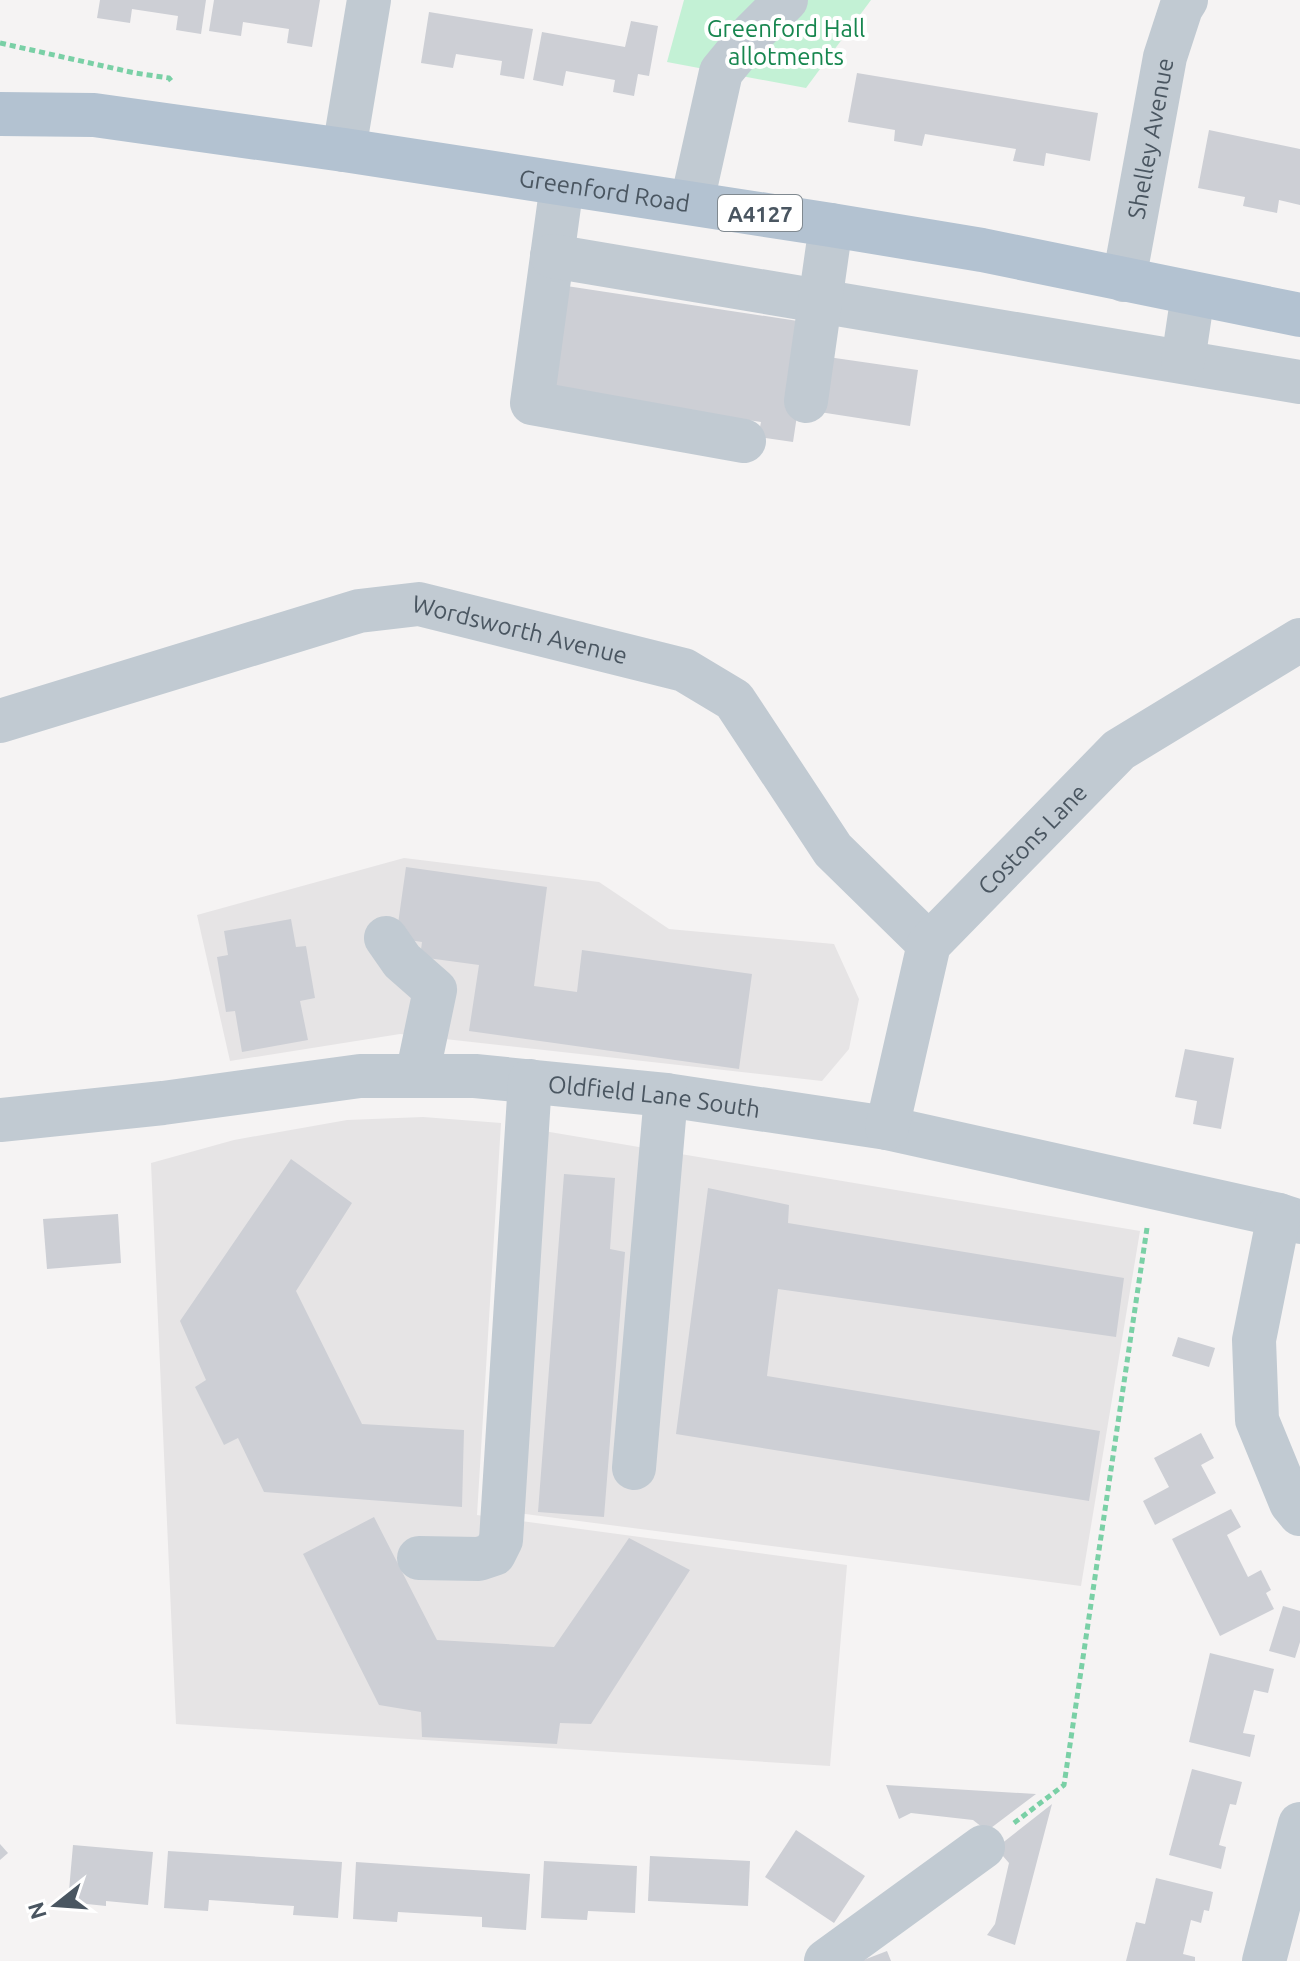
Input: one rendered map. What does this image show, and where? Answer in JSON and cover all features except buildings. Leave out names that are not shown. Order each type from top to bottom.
[{"type":"main road","name":"Greenford Road","points":[[0,87],[94,115]]},
{"type":"main road","name":"Greenford Road","points":[[0,114],[94,115],[692,202],[982,250],[1300,315]]},
{"type":"street","points":[[344,150],[369,0]]},
{"type":"street","points":[[692,202],[721,72],[786,0]]},
{"type":"street","name":"Shelley Avenue","points":[[1124,280],[1165,57],[1186,0]]},
{"type":"street","points":[[562,184],[532,403],[744,441]]},
{"type":"street","points":[[806,401],[831,225]]},
{"type":"street","points":[[552,256],[1300,382]]},
{"type":"street","points":[[1183,361],[1193,294]]},
{"type":"street","name":"Wordsworth Avenue","points":[[0,721],[359,611],[419,604],[684,670],[734,700],[833,850],[929,944]]},
{"type":"street","name":"Costons Lane","points":[[929,944],[1119,750],[1300,640]]},
{"type":"street","points":[[386,938],[402,961],[435,990],[417,1076]]},
{"type":"street","points":[[887,1128],[929,944]]},
{"type":"street","name":"Oldfield Lane South","points":[[0,1120],[163,1103],[360,1076],[475,1076],[666,1095],[887,1128],[1289,1218]]},
{"type":"street","points":[[419,1558],[479,1559],[494,1554],[501,1540],[530,1081]]},
{"type":"street","points":[[634,1468],[666,1095]]},
{"type":"street","points":[[1289,1218],[1254,1340],[1257,1420],[1291,1503],[1300,1514]]},
{"type":"street","points":[[1264,1961],[1300,1824]]},
{"type":"street","points":[[826,1961],[983,1847]]},
{"type":"path","points":[[0,43],[169,78]]},
{"type":"path","points":[[983,1847],[1064,1785],[1153,1188]]},
{"type":"shaded area","points":[[404,858],[599,882],[669,929],[834,944],[859,999],[849,1049],[822,1081],[400,1034],[230,1061],[197,915]]},
{"type":"shaded area","points":[[423,1117],[501,1123],[477,1515],[847,1565],[830,1766],[176,1724],[151,1163],[234,1140],[347,1120]]},
{"type":"shaded area","points":[[508,1125],[1140,1231],[1081,1586],[486,1509]]},
{"type":"green space","name":"Greenford Hall allotments","points":[[684,0],[871,0],[806,88],[667,62]]}]
